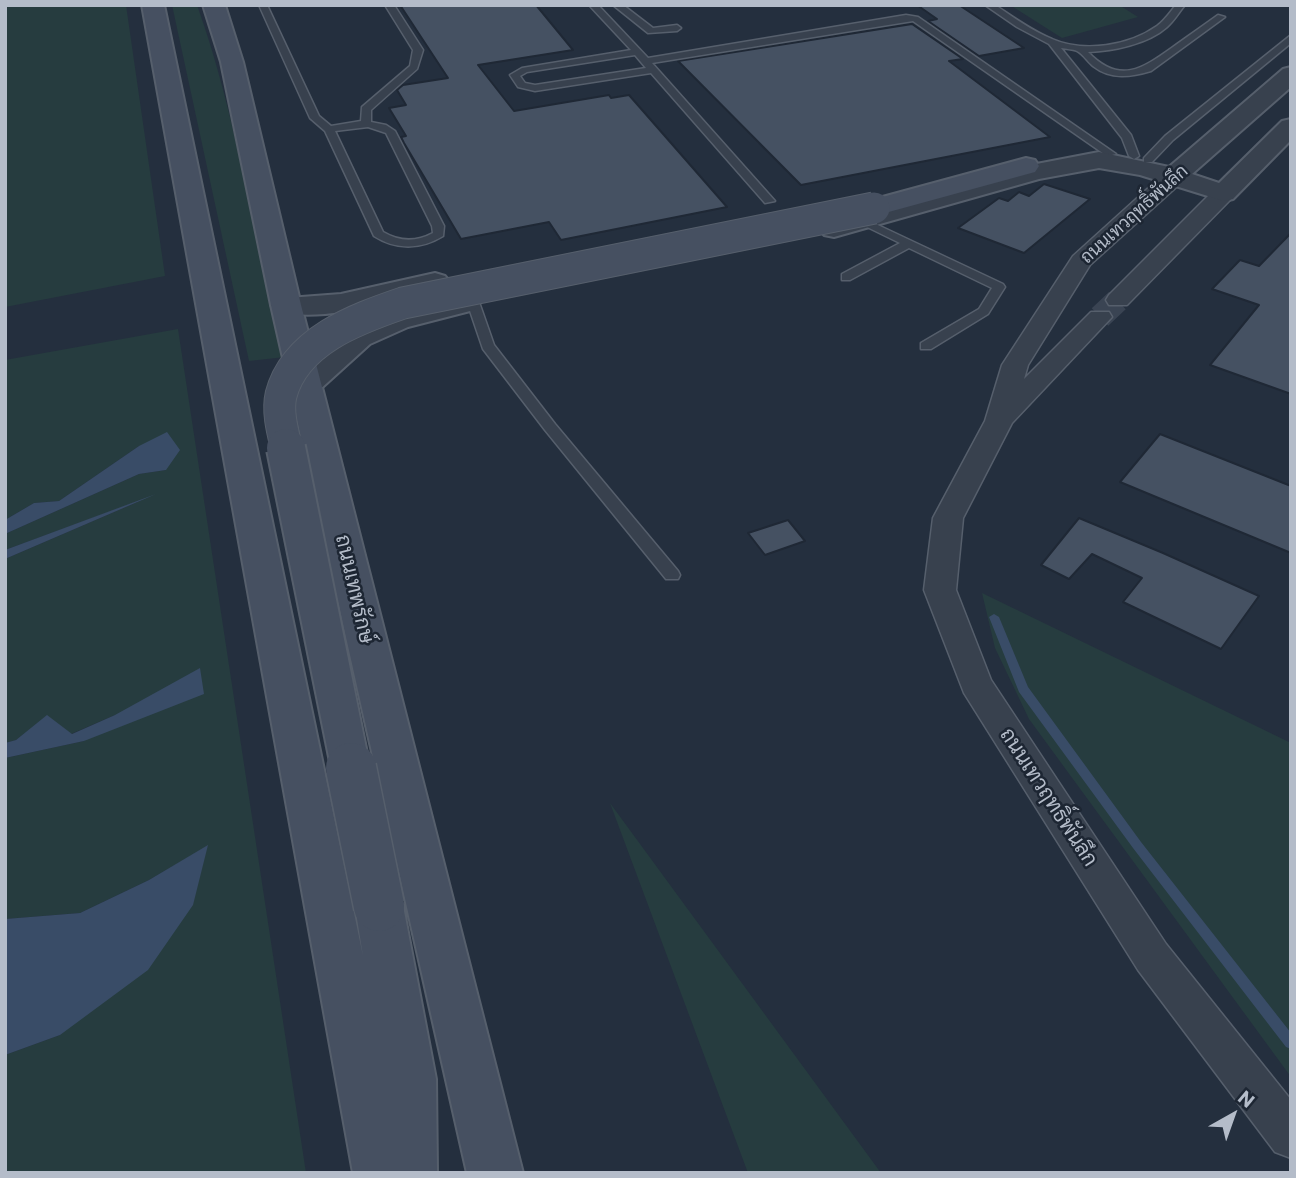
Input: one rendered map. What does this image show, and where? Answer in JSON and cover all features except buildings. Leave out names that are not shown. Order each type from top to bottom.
[{"type":"main road","points":[[153,5],[381,1173]]},
{"type":"main road","name":"ถนนเทพรักษ์","points":[[214,5],[232,62],[286,305],[495,1173]]},
{"type":"main road","points":[[409,1173],[410,1079],[379,906],[281,422],[280,396],[291,372],[312,349],[336,331],[403,303],[869,215],[1026,166]]},
{"type":"street","name":"ถนนเทวฤทธิ์พันลึก","points":[[1291,74],[1081,261],[1014,365],[999,421],[948,518],[940,590],[975,684],[1152,957],[1291,1136]]},
{"type":"street","name":"ถนนเทวฤทธิ์พันลึก","points":[[999,421],[1291,126]]},
{"type":"street","points":[[286,305],[319,306],[1026,166],[1131,157],[1180,172],[1224,193]]},
{"type":"street","points":[[306,385],[359,337],[397,320],[869,215],[1080,163],[1099,160],[1180,172]]},
{"type":"street","points":[[374,295],[359,308],[362,314],[382,320],[397,320]]},
{"type":"lane","points":[[263,5],[314,118],[329,129],[378,234],[389,242],[401,244],[429,241],[439,234],[438,226],[390,131],[366,123],[329,129]]},
{"type":"lane","points":[[366,123],[366,109],[414,67],[418,50],[389,5]]},
{"type":"lane","points":[[593,5],[652,65],[707,133],[769,201]]},
{"type":"lane","points":[[617,5],[651,31],[677,28]]},
{"type":"lane","points":[[989,5],[1053,45],[1128,136],[1131,157]]},
{"type":"lane","points":[[1053,45],[1081,50],[1110,47],[1161,27],[1181,5]]},
{"type":"lane","points":[[1081,50],[1098,69],[1124,76],[1148,69],[1221,17]]},
{"type":"lane","points":[[639,52],[525,70],[515,75],[521,85],[535,88],[906,18],[915,19],[1131,157]]},
{"type":"lane","points":[[1131,157],[1169,138],[1291,38]]},
{"type":"lane","points":[[869,215],[909,243],[999,286],[984,311],[926,346]]},
{"type":"lane","points":[[846,277],[909,243]]},
{"type":"lane","points":[[473,302],[488,346],[550,427],[672,575]]},
{"type":"green space","points":[[5,5],[126,5],[165,276],[5,307]]},
{"type":"green space","points":[[172,5],[197,5],[211,48],[224,92],[285,357],[249,361]]},
{"type":"green space","points":[[1010,5],[1119,5],[1138,17],[1062,38]]},
{"type":"green space","points":[[178,329],[306,1173],[5,1173],[5,1055],[60,1035],[208,846],[149,880],[80,913],[5,919],[5,758],[84,741],[115,715],[71,734],[47,716],[16,740],[5,743],[5,559],[142,500],[5,550],[5,534],[139,474],[166,470],[139,446],[59,501],[34,503],[5,520],[5,360]]},
{"type":"green space","points":[[982,593],[1291,743],[1291,1077],[1029,719],[995,648]]},
{"type":"green space","points":[[610,803],[881,1173],[748,1173]]},
{"type":"water","points":[[167,432],[180,450],[166,470],[139,474],[5,534],[5,520],[34,503],[59,501],[139,446]]},
{"type":"water","points":[[156,494],[5,559],[5,550]]},
{"type":"water","points":[[200,668],[204,694],[84,741],[5,758],[5,743],[16,740],[47,715],[72,734],[115,715]]},
{"type":"water","points":[[208,845],[193,905],[148,970],[60,1035],[5,1055],[5,919],[80,913],[149,880]]},
{"type":"waterway","points":[[994,617],[1023,689],[1137,845],[1291,1043]]},
{"type":"tunnel","points":[[1100,317],[1118,300]]}]
